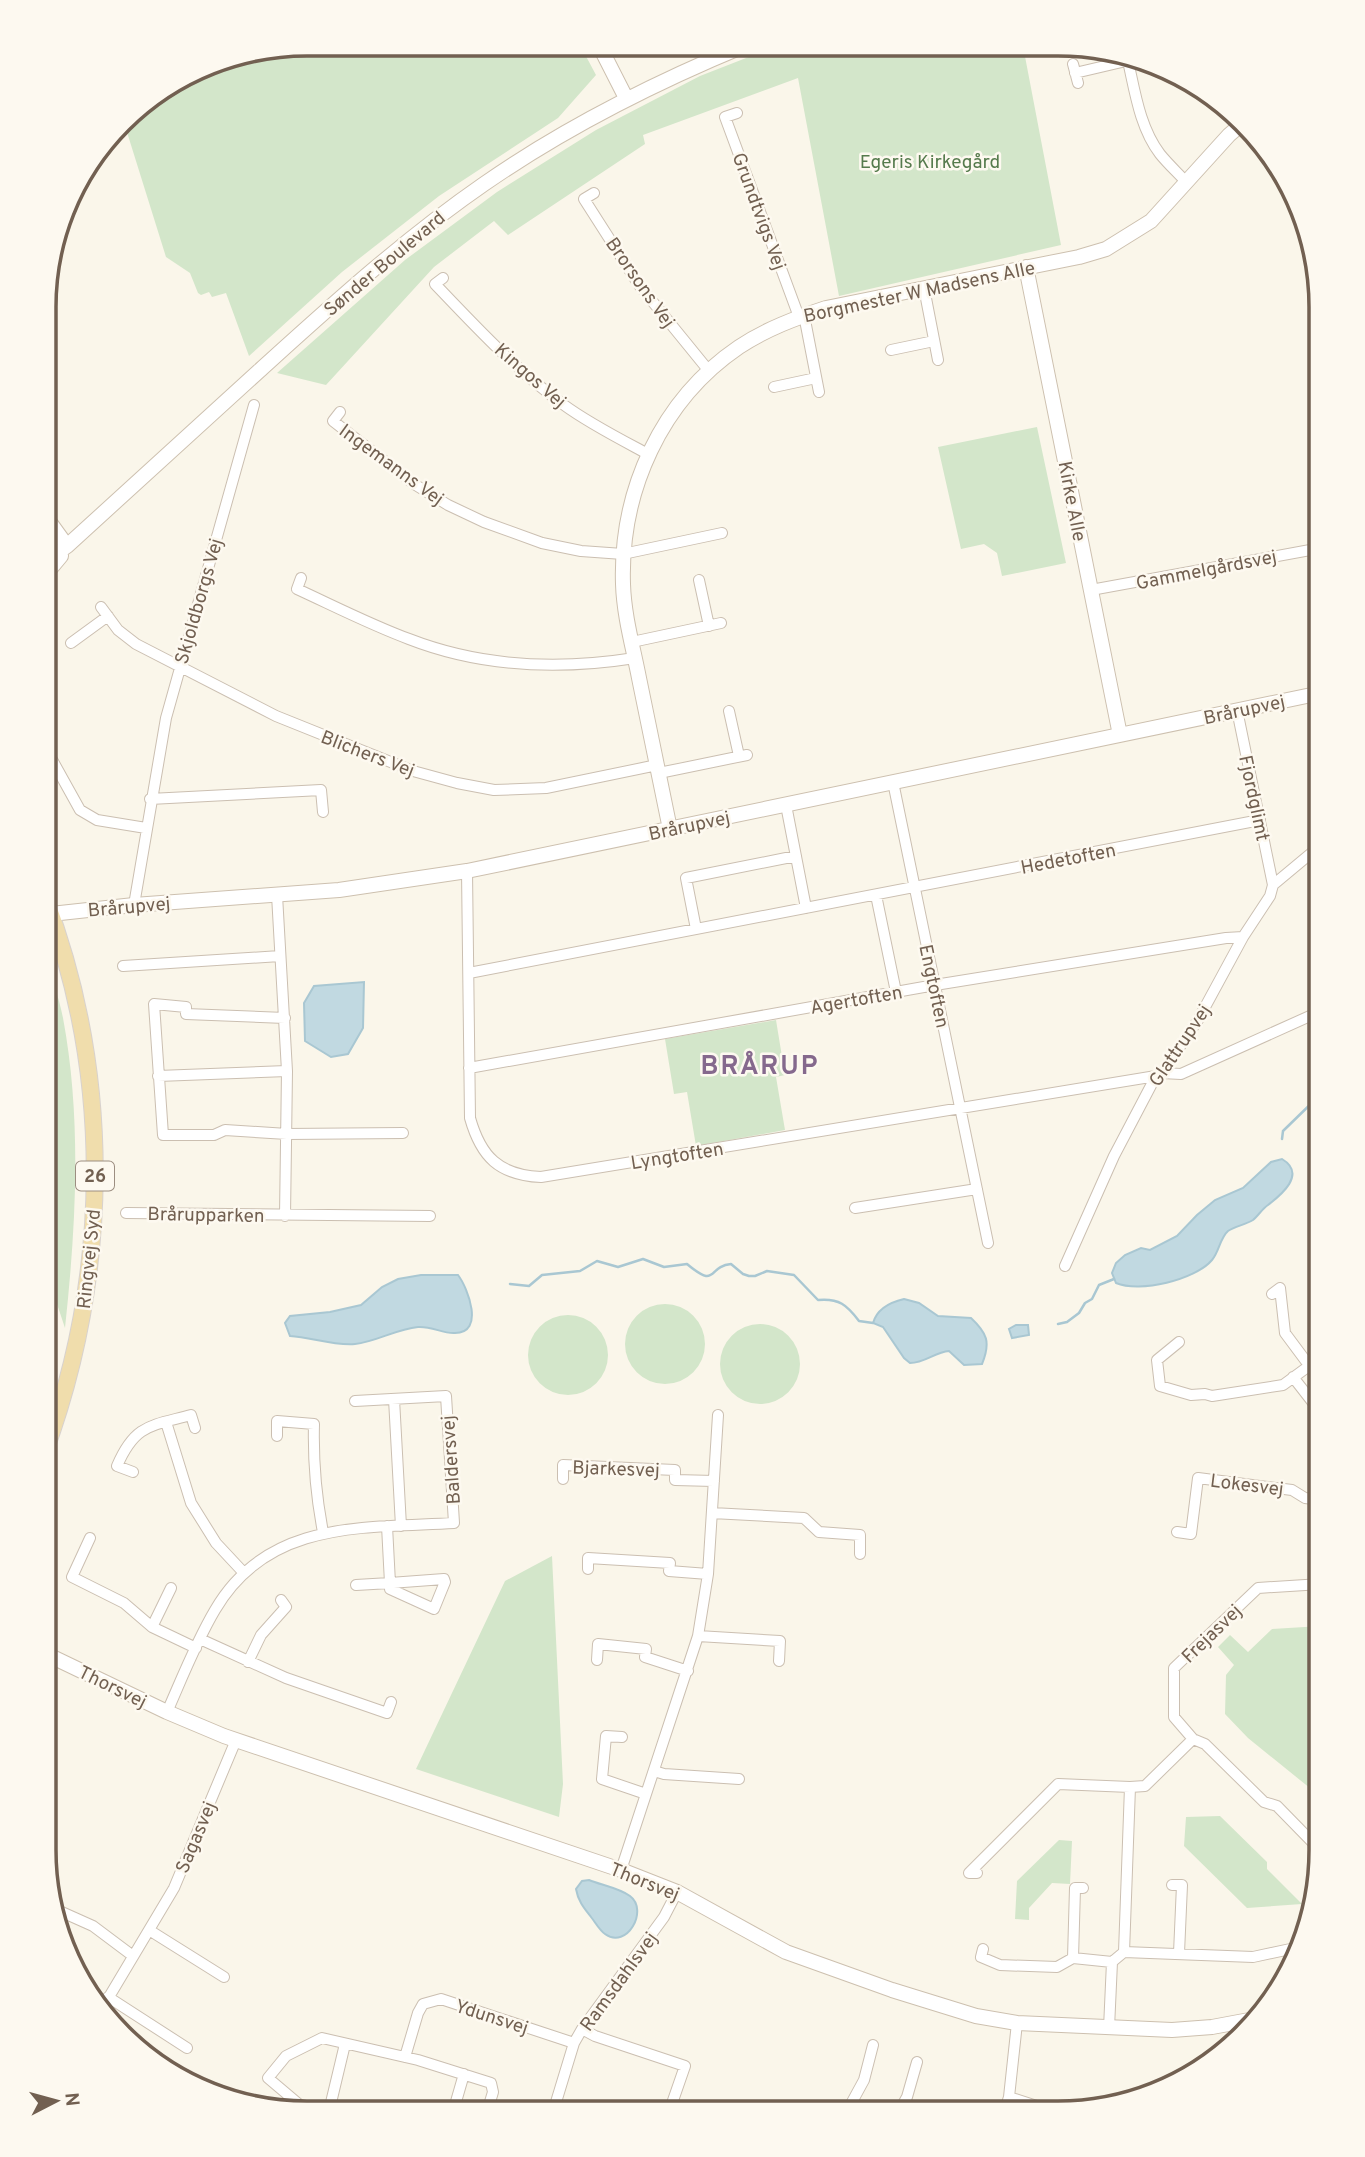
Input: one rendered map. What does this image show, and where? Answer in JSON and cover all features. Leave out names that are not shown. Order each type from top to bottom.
[{"type":"main road","name":"Ringvej Syd","points":[[56,930],[68,968],[86,1052],[95,1144],[95,1199],[89,1277],[79,1332],[56,1417]]},
{"type":"street","points":[[605,56],[626,98]]},
{"type":"street","name":"Sønder Boulevard","points":[[56,554],[365,275],[431,222],[549,142],[626,98],[721,56]]},
{"type":"street","points":[[1075,73],[1117,64]]},
{"type":"street","points":[[1134,68],[1141,116],[1150,136],[1159,153],[1187,183]]},
{"type":"street","name":"Grundtvigs Vej","points":[[737,113],[725,117],[801,316]]},
{"type":"street","name":"Borgmester W Madsens Alle","points":[[670,829],[625,607],[622,554],[627,514],[648,454],[682,399],[709,371],[738,347],[765,331],[801,316],[826,308],[1079,257],[1106,249],[1151,221],[1236,129]]},
{"type":"street","name":"Brorsons Vej","points":[[594,193],[584,199],[639,285],[709,371]]},
{"type":"street","name":"Kirke Alle","points":[[1026,267],[1120,735]]},
{"type":"street","name":"Kingos Vej","points":[[443,278],[435,284],[533,381],[566,407],[648,454]]},
{"type":"street","points":[[924,288],[938,360]]},
{"type":"street","points":[[801,316],[819,392]]},
{"type":"street","points":[[891,350],[934,341]]},
{"type":"street","points":[[774,387],[816,378]]},
{"type":"street","name":"Skjoldborgs Vej","points":[[134,905],[150,799],[166,718],[254,405]]},
{"type":"street","name":"Ingemanns Vej","points":[[340,412],[333,421],[414,484],[448,505],[484,522],[542,542],[581,551],[622,554]]},
{"type":"street","points":[[56,531],[67,546]]},
{"type":"street","points":[[622,554],[722,533]]},
{"type":"street","name":"Sønder Boulevard","points":[[56,563],[67,546]]},
{"type":"street","name":"Gammelgårdsvej","points":[[1091,590],[1309,550]]},
{"type":"street","points":[[301,578],[297,589],[409,639],[450,652],[484,660],[555,666],[593,665],[635,658]]},
{"type":"street","points":[[699,580],[709,626]]},
{"type":"street","name":"Blichers Vej","points":[[71,643],[104,611],[118,630],[136,644],[289,722],[413,771],[494,790],[546,788],[743,756],[729,711]]},
{"type":"street","points":[[632,642],[721,623]]},
{"type":"street","name":"Brårupvej","points":[[56,913],[366,887],[467,871],[1309,695]]},
{"type":"street","name":"Fjordglimt","points":[[1237,710],[1273,885]]},
{"type":"street","points":[[56,767],[80,810],[97,820],[146,828]]},
{"type":"street","name":"Engtoften","points":[[893,782],[988,1243]]},
{"type":"street","points":[[150,799],[321,790],[323,812]]},
{"type":"street","points":[[786,805],[806,908]]},
{"type":"street","name":"Hedetoften","points":[[468,973],[1260,820]]},
{"type":"street","name":"Glattrupvej","points":[[1065,1266],[1114,1156],[1159,1075],[1198,1020],[1243,937],[1270,896],[1273,885],[1309,855]]},
{"type":"street","points":[[696,929],[685,878],[796,856]]},
{"type":"street","name":"Lyngtoften","points":[[467,871],[470,1118],[475,1135],[494,1162],[522,1176],[541,1177],[1159,1075],[1181,1074],[1309,1016]]},
{"type":"street","name":"Brårupparken","points":[[277,895],[287,1072],[285,1216]]},
{"type":"street","points":[[876,895],[895,992]]},
{"type":"street","name":"Agertoften","points":[[469,1068],[935,985],[1243,937]]},
{"type":"street","points":[[123,966],[281,956]]},
{"type":"street","points":[[285,1017],[186,1014],[186,1007],[154,1004],[163,1135],[214,1135],[225,1130],[402,1133]]},
{"type":"street","points":[[158,1076],[287,1072]]},
{"type":"street","points":[[855,1208],[977,1189]]},
{"type":"street","name":"Brårupparken","points":[[127,1213],[430,1216]]},
{"type":"street","points":[[1178,1342],[1157,1360],[1160,1386],[1191,1395],[1212,1396],[1283,1385],[1309,1366],[1286,1333],[1280,1289],[1272,1294]]},
{"type":"street","points":[[1293,1377],[1309,1398]]},
{"type":"street","points":[[1301,1388],[1309,1382]]},
{"type":"street","name":"Baldersvej","points":[[167,1712],[215,1609],[244,1573],[282,1546],[323,1532],[454,1523],[446,1396],[355,1401]]},
{"type":"street","points":[[394,1399],[401,1526]]},
{"type":"street","points":[[133,1472],[117,1466],[125,1447],[142,1430],[191,1415],[195,1428]]},
{"type":"street","points":[[621,1870],[698,1636],[708,1574],[718,1415]]},
{"type":"street","points":[[166,1422],[191,1503],[216,1543],[244,1573]]},
{"type":"street","points":[[277,1436],[277,1422],[314,1424],[313,1461],[323,1532]]},
{"type":"street","name":"Bjarkesvej","points":[[563,1479],[563,1465],[675,1470],[675,1480],[714,1481]]},
{"type":"street","name":"Lokesvej","points":[[1177,1532],[1191,1534],[1198,1478],[1292,1490],[1309,1498]]},
{"type":"street","points":[[712,1513],[804,1518],[820,1532],[860,1535],[860,1554]]},
{"type":"street","points":[[356,1585],[390,1583],[443,1579],[445,1582],[434,1609],[390,1589],[390,1583],[387,1527]]},
{"type":"street","points":[[90,1538],[72,1577],[124,1603],[152,1626],[286,1678],[387,1713],[391,1702]]},
{"type":"street","points":[[587,1569],[588,1558],[670,1563],[669,1571],[708,1574]]},
{"type":"street","name":"Frejasvej","points":[[1309,1585],[1258,1588],[1174,1668],[1174,1717],[1193,1739],[1205,1744],[1264,1802],[1277,1806],[1309,1839]]},
{"type":"street","points":[[152,1626],[171,1588]]},
{"type":"street","points":[[248,1662],[261,1635],[286,1607],[281,1600]]},
{"type":"street","points":[[698,1636],[780,1641],[779,1661]]},
{"type":"street","points":[[597,1660],[598,1644],[646,1649],[645,1657],[688,1671]]},
{"type":"street","name":"Thorsvej","points":[[56,1659],[167,1712],[236,1740],[621,1870],[677,1892],[786,1952],[943,2007],[1017,2023],[1109,2028],[1172,2030],[1242,2021]]},
{"type":"street","points":[[622,1737],[606,1736],[603,1779],[646,1794]]},
{"type":"street","points":[[977,1874],[969,1873],[1058,1784],[1145,1786],[1193,1739]]},
{"type":"street","name":"Sagasvej","points":[[106,2001],[174,1888],[236,1740]]},
{"type":"street","points":[[654,1771],[739,1779]]},
{"type":"street","points":[[1124,1952],[1130,1787]]},
{"type":"street","points":[[1172,1885],[1182,1885],[1179,1953]]},
{"type":"street","points":[[1073,1958],[1075,1888],[1083,1888]]},
{"type":"street","name":"Ramsdahlsvej","points":[[556,2101],[574,2043],[582,2029],[664,1917],[677,1892]]},
{"type":"street","points":[[65,1913],[93,1926],[133,1956]]},
{"type":"street","points":[[149,1930],[224,1977]]},
{"type":"street","points":[[983,1949],[981,1957],[1000,1965],[1057,1967],[1073,1958],[1112,1962],[1124,1952],[1253,1956],[1288,1949]]},
{"type":"street","points":[[1109,2028],[1112,1962]]},
{"type":"street","points":[[108,1997],[187,2048]]},
{"type":"street","name":"Ydunsvej","points":[[405,2057],[423,2004],[441,1999],[574,2043]]},
{"type":"street","points":[[1008,2101],[1017,2023]]},
{"type":"street","points":[[582,2029],[595,2036],[685,2066],[673,2101]]},
{"type":"street","points":[[294,2100],[268,2078],[286,2056],[322,2038],[405,2057],[491,2083],[493,2092],[490,2101]]},
{"type":"street","points":[[331,2101],[345,2044]]},
{"type":"street","points":[[850,2101],[864,2080],[873,2045]]},
{"type":"street","points":[[904,2101],[918,2062]]},
{"type":"street","points":[[456,2101],[464,2074]]},
{"type":"street","points":[[1009,2097],[1021,2101]]},
{"type":"green space","points":[[307,56],[586,56],[596,75],[558,118],[439,196],[342,272],[249,356],[226,293],[212,297],[209,292],[201,295],[190,273],[166,257],[127,131],[167,98],[211,75],[258,61]]},
{"type":"green space","name":"Egeris Kirkegård","points":[[751,56],[1025,56],[1061,245],[839,296],[798,78],[643,135],[645,144],[508,235],[494,221],[434,267],[326,385],[277,373],[405,260],[497,192],[596,130],[700,76]]},
{"type":"green space","points":[[1037,427],[1066,563],[1002,576],[997,553],[984,544],[961,549],[938,447]]},
{"type":"green space","points":[[56,991],[69,1056],[75,1134],[72,1251],[65,1328],[56,1301]]},
{"type":"green space","points":[[776,1020],[785,1075],[776,1077],[785,1130],[696,1146],[687,1092],[674,1094],[665,1039]]},
{"type":"green space","points":[[665,1304],[680,1307],[693,1316],[702,1329],[705,1344],[702,1359],[693,1372],[680,1381],[665,1384],[650,1381],[637,1372],[628,1359],[625,1344],[628,1329],[637,1316],[650,1307]]},
{"type":"green space","points":[[568,1315],[583,1318],[596,1327],[605,1340],[608,1355],[605,1370],[596,1383],[583,1392],[568,1395],[553,1392],[540,1383],[531,1370],[528,1355],[531,1340],[540,1327],[553,1318]]},
{"type":"green space","points":[[760,1324],[775,1327],[788,1336],[797,1349],[800,1364],[797,1379],[788,1392],[775,1401],[760,1404],[745,1401],[732,1392],[723,1379],[720,1364],[723,1349],[732,1336],[745,1327]]},
{"type":"green space","points":[[552,1556],[563,1784],[559,1817],[416,1769],[505,1581]]},
{"type":"green space","points":[[1309,1627],[1309,1787],[1248,1738],[1225,1714],[1226,1675],[1234,1665],[1218,1647],[1230,1635],[1248,1652],[1272,1629]]},
{"type":"green space","points":[[1220,1816],[1267,1862],[1267,1869],[1302,1904],[1247,1908],[1184,1846],[1186,1817]]},
{"type":"green space","points":[[1059,1840],[1072,1841],[1070,1884],[1052,1883],[1029,1908],[1029,1920],[1015,1919],[1017,1881]]},
{"type":"water","points":[[364,982],[363,1028],[348,1054],[331,1057],[305,1041],[304,1003],[314,986]]},
{"type":"water","points":[[1282,1159],[1292,1171],[1292,1178],[1285,1190],[1253,1220],[1228,1231],[1212,1260],[1204,1267],[1167,1283],[1126,1286],[1116,1283],[1112,1273],[1116,1263],[1125,1255],[1141,1248],[1150,1250],[1177,1236],[1215,1200],[1243,1188],[1271,1162]]},
{"type":"water","points":[[421,1275],[458,1275],[472,1309],[470,1326],[455,1333],[418,1327],[363,1343],[347,1344],[290,1336],[285,1323],[290,1316],[330,1312],[361,1305],[382,1287],[398,1279]]},
{"type":"water","points":[[904,1299],[919,1303],[938,1316],[971,1318],[986,1338],[982,1364],[964,1365],[949,1351],[910,1363],[904,1358],[883,1327],[873,1323],[885,1307]]},
{"type":"water","points":[[1016,1325],[1028,1325],[1029,1335],[1012,1338],[1009,1329]]},
{"type":"water","points":[[589,1880],[621,1891],[635,1902],[636,1918],[628,1933],[613,1938],[599,1929],[580,1901],[576,1889],[582,1881]]},
{"type":"waterway","points":[[1282,1139],[1283,1131],[1309,1106]]},
{"type":"waterway","points":[[510,1284],[529,1286],[542,1275],[580,1271],[597,1261],[618,1267],[643,1259],[664,1267],[687,1264],[708,1276],[718,1268],[731,1264],[749,1276],[767,1271],[794,1275],[818,1300],[837,1302],[859,1321],[873,1323]]},
{"type":"waterway","points":[[1058,1324],[1067,1322],[1079,1313],[1085,1303],[1092,1299],[1099,1285],[1114,1279]]},
{"type":"district","name":"BRÅRUP","points":[[760,1065]]}]
